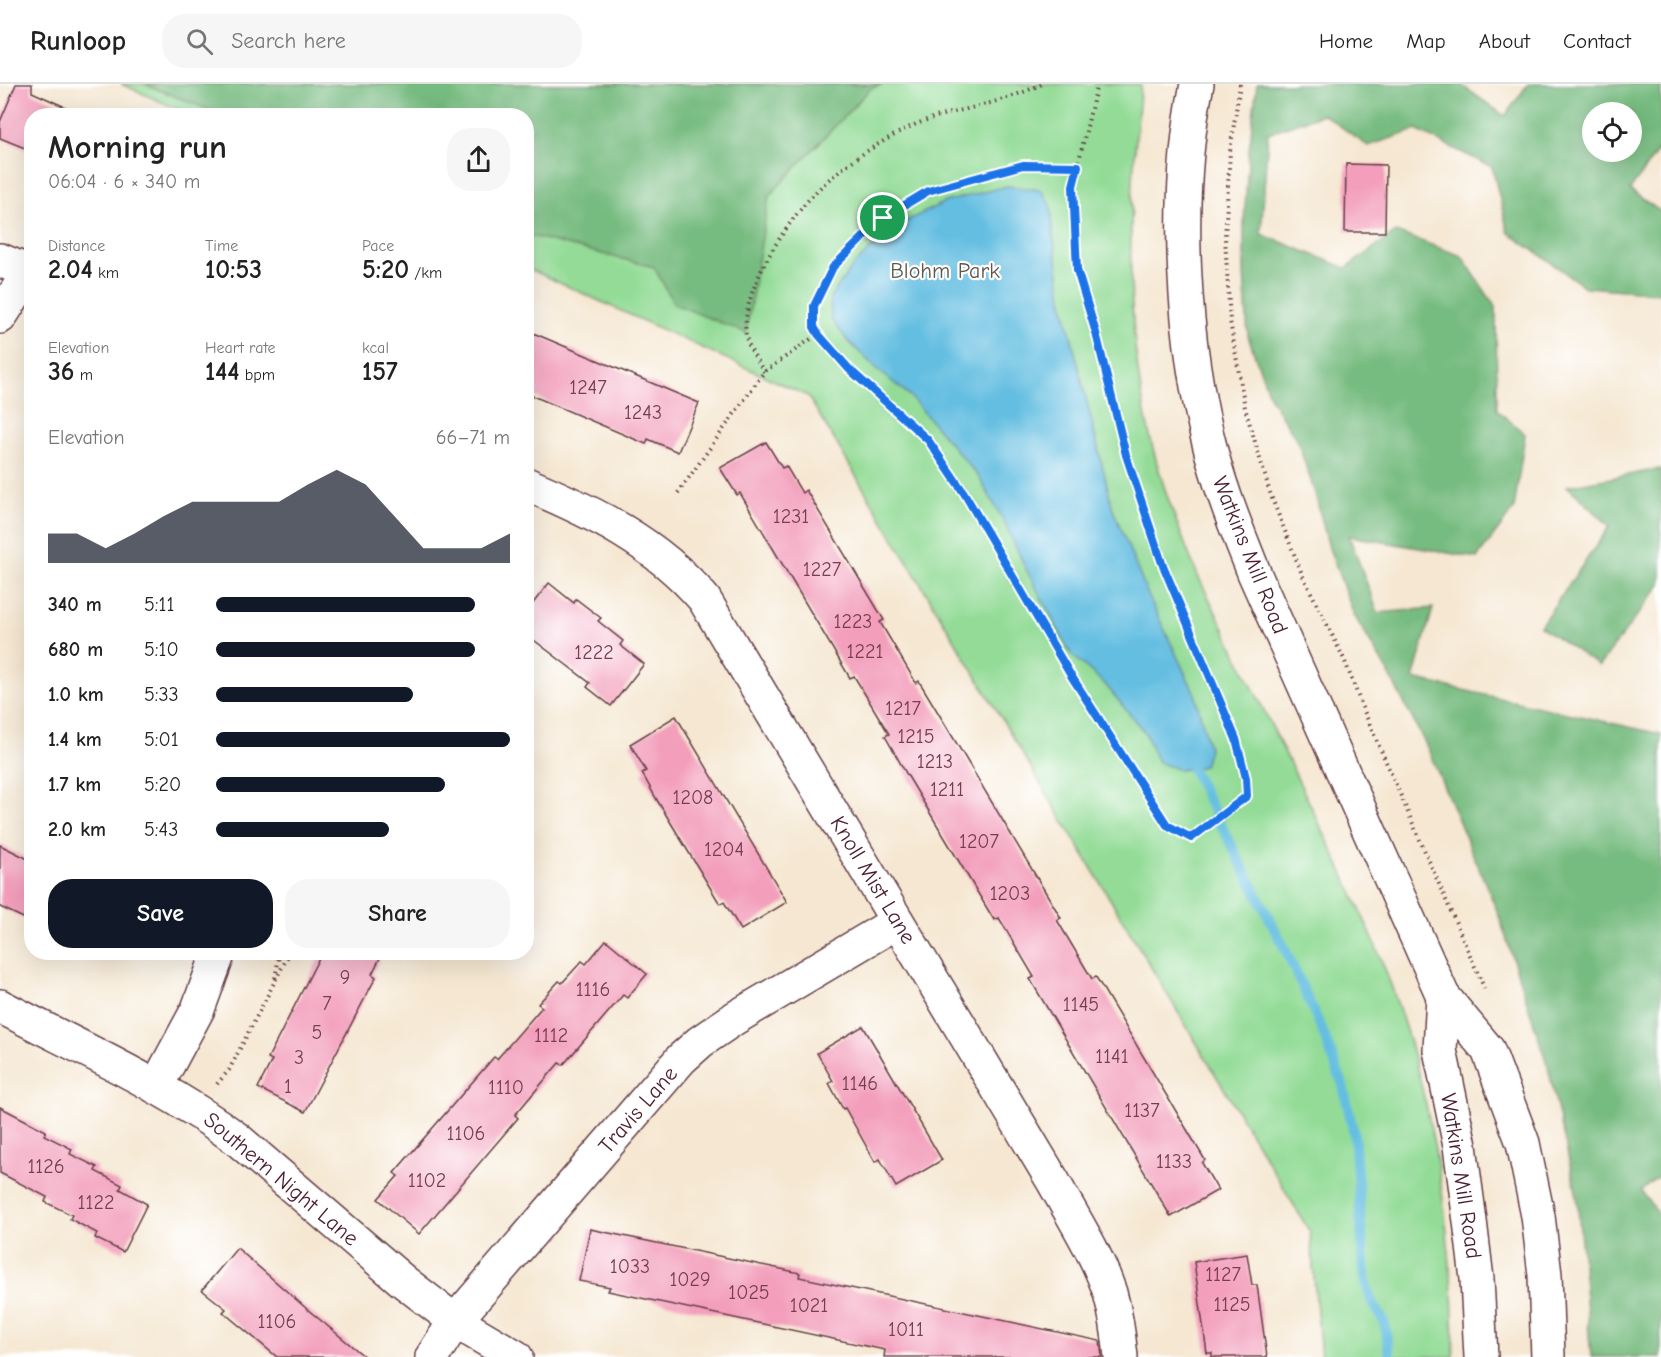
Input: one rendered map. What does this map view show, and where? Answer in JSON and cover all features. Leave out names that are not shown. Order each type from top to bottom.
[{"type":"street","name":"Watkins Mill Road","points":[[1197,84],[1186,180],[1186,291],[1190,345],[1212,455],[1230,512],[1255,575],[1443,996],[1488,1050],[1523,1143],[1541,1239],[1545,1275],[1548,1357]]},
{"type":"street","points":[[0,317],[20,268]]},
{"type":"street","name":"Knoll Mist Lane","points":[[534,488],[615,525],[661,556],[691,584],[716,618],[1053,1181],[1110,1292],[1121,1357]]},
{"type":"street","name":"Travis Lane","points":[[432,1357],[455,1321],[681,1059],[700,1042],[735,1018],[897,922]]},
{"type":"street","points":[[156,1086],[198,1009],[216,960]]},
{"type":"street","name":"Watkins Mill Road","points":[[1443,996],[1440,1050],[1460,1146],[1477,1279],[1481,1357]]},
{"type":"street","name":"Southern Night Lane","points":[[0,1006],[190,1105],[237,1139],[403,1281],[455,1321],[516,1357]]},
{"type":"path","points":[[764,372],[748,343],[746,333],[753,290],[769,256],[792,221],[823,184],[859,156],[909,127],[942,115],[1019,95],[1042,84]]},
{"type":"path","points":[[1078,166],[1023,165],[928,191],[883,218],[833,267],[814,306],[814,327],[849,369],[928,440],[964,493],[1070,674],[1167,825],[1191,838],[1247,796],[1246,778],[1236,739],[1162,563],[1126,455],[1096,333],[1077,270],[1073,186],[1078,166],[1097,84]]},
{"type":"path","points":[[1240,84],[1230,151],[1226,238],[1230,321],[1245,408],[1271,496],[1302,574],[1344,659],[1363,709]]},
{"type":"path","points":[[678,493],[764,372],[818,334]]},
{"type":"path","points":[[272,988],[278,960]]},
{"type":"path","points":[[190,1105],[221,1080],[229,1070],[286,960]]},
{"type":"green space","name":"Blohm Park","points":[[121,84],[1141,84],[1133,178],[1131,273],[1137,367],[1156,460],[1175,519],[1198,576],[1345,877],[1399,1008],[1423,1094],[1440,1181],[1450,1268],[1454,1357],[1321,1357],[1310,1232],[808,396],[534,271],[534,108],[175,108]]},
{"type":"green space","points":[[144,84],[883,84],[870,89],[769,196],[746,333],[674,304],[654,267],[534,237],[534,108],[204,108]]},
{"type":"green space","points":[[1257,84],[1460,84],[1505,116],[1528,84],[1661,84],[1661,146],[1630,190],[1661,212],[1661,293],[1585,287],[1508,232],[1492,167],[1416,130],[1368,146],[1323,114],[1268,133],[1261,234],[1346,268],[1396,232],[1462,256],[1496,308],[1497,410],[1525,434],[1514,509],[1477,558],[1349,536],[1378,613],[1433,608],[1413,679],[1661,734],[1661,1175],[1641,1191],[1661,1217],[1661,1357],[1591,1357],[1577,1196],[1548,1067],[1498,913],[1427,747],[1389,674],[1354,615],[1329,548],[1314,490],[1297,440],[1270,398],[1248,336],[1244,274],[1244,220]]},
{"type":"green space","points":[[1661,469],[1661,584],[1599,666],[1540,626],[1610,526],[1567,486]]},
{"type":"water","points":[[1007,186],[1041,190],[1051,206],[1063,303],[1113,510],[1148,595],[1195,694],[1209,748],[1204,766],[1180,770],[1158,762],[1145,733],[1105,684],[1071,654],[978,476],[909,395],[878,370],[847,340],[831,319],[830,297],[853,266],[894,227],[945,202]]},
{"type":"building","points":[[16,84],[32,84],[32,92],[67,108],[24,108],[24,148],[0,138],[0,122]]},
{"type":"building","points":[[1346,164],[1386,165],[1385,232],[1345,232]]},
{"type":"building","points":[[534,333],[699,403],[678,452],[648,439],[646,444],[534,396]]},
{"type":"building","points":[[766,442],[782,468],[786,466],[802,493],[806,490],[884,620],[880,622],[916,683],[919,681],[1061,918],[1057,920],[1092,979],[1096,977],[1205,1160],[1202,1163],[1218,1190],[1171,1217],[1030,979],[1034,977],[999,918],[994,920],[906,773],[885,736],[889,734],[854,676],[850,678],[740,493],[737,495],[720,468]]},
{"type":"building","points":[[549,583],[574,603],[576,599],[601,618],[598,621],[623,641],[620,645],[644,664],[611,706],[587,687],[590,683],[534,640],[534,602]]},
{"type":"building","points":[[676,716],[787,902],[741,930],[724,902],[720,904],[657,800],[642,773],[646,771],[630,744]]},
{"type":"building","points":[[0,845],[24,857],[24,918],[0,907]]},
{"type":"building","points":[[606,940],[647,974],[627,998],[623,995],[563,1065],[559,1063],[515,1115],[518,1118],[419,1234],[378,1199],[398,1176],[394,1173],[494,1057],[497,1059],[542,1007],[538,1004],[582,961],[586,964]]},
{"type":"building","points":[[318,960],[379,960],[372,974],[376,977],[305,1112],[258,1088],[272,1060],[268,1058]]},
{"type":"building","points":[[863,1026],[942,1160],[896,1187],[880,1159],[875,1162],[845,1108],[843,1109],[829,1083],[833,1081],[817,1053]]},
{"type":"building","points":[[0,1107],[46,1131],[44,1135],[72,1149],[70,1154],[97,1167],[95,1171],[122,1185],[120,1189],[147,1204],[123,1252],[95,1238],[97,1233],[70,1219],[72,1215],[45,1202],[47,1197],[0,1173]]},
{"type":"building","points":[[590,1229],[800,1273],[799,1277],[1100,1341],[1102,1357],[884,1357],[885,1350],[608,1291],[610,1287],[579,1281]]},
{"type":"building","points":[[237,1248],[365,1357],[277,1357],[223,1312],[226,1309],[202,1290]]},
{"type":"building","points":[[1247,1254],[1252,1285],[1257,1285],[1267,1357],[1212,1357],[1212,1353],[1207,1353],[1194,1262]]},
{"type":"waterway","points":[[1185,755],[1284,947],[1320,1025],[1343,1085],[1354,1134],[1365,1278],[1371,1300],[1384,1321],[1390,1357]]},
{"type":"route","points":[[1023,165],[1078,166],[1073,186],[1077,270],[1096,333],[1126,455],[1162,563],[1236,739],[1246,778],[1247,796],[1191,838],[1167,825],[1070,674],[964,493],[928,440],[849,369],[814,327],[814,306],[833,267],[883,218],[928,191],[1023,165]]}]
